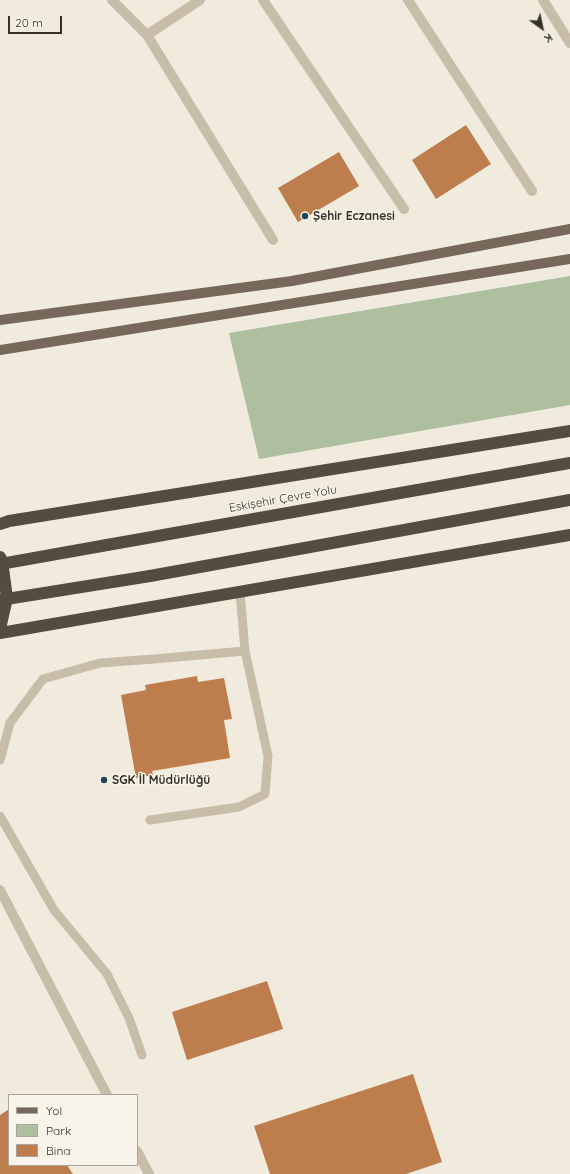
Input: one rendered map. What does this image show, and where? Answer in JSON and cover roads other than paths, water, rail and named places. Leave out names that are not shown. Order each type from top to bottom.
[{"type":"highway","points":[[0,524],[9,521],[570,431]]},
{"type":"highway","name":"Eskişehir Çevre Yolu","points":[[0,564],[570,463]]},
{"type":"highway","points":[[0,600],[150,576],[570,500]]},
{"type":"highway","points":[[0,633],[570,535]]},
{"type":"highway","points":[[0,557],[7,598],[0,629]]},
{"type":"main road","points":[[0,320],[292,281],[570,229]]},
{"type":"main road","points":[[0,350],[570,259]]},
{"type":"street","points":[[112,0],[147,35],[273,240]]},
{"type":"street","points":[[147,35],[200,0]]},
{"type":"street","points":[[263,0],[404,209]]},
{"type":"street","points":[[408,0],[532,191]]},
{"type":"street","points":[[543,0],[570,43]]},
{"type":"street","points":[[0,890],[107,1094]]},
{"type":"street","points":[[138,1154],[149,1174]]},
{"type":"lane","points":[[150,820],[240,807],[265,794],[268,756],[245,650],[240,592]]},
{"type":"lane","points":[[0,760],[10,723],[43,679],[100,663],[245,650]]},
{"type":"lane","points":[[0,816],[54,910],[107,974],[129,1018],[142,1055]]},
{"type":"place","name":"Şehir Eczanesi","points":[[305,216]]},
{"type":"place","name":"SGK İl Müdürlüğü","points":[[104,780]]}]
